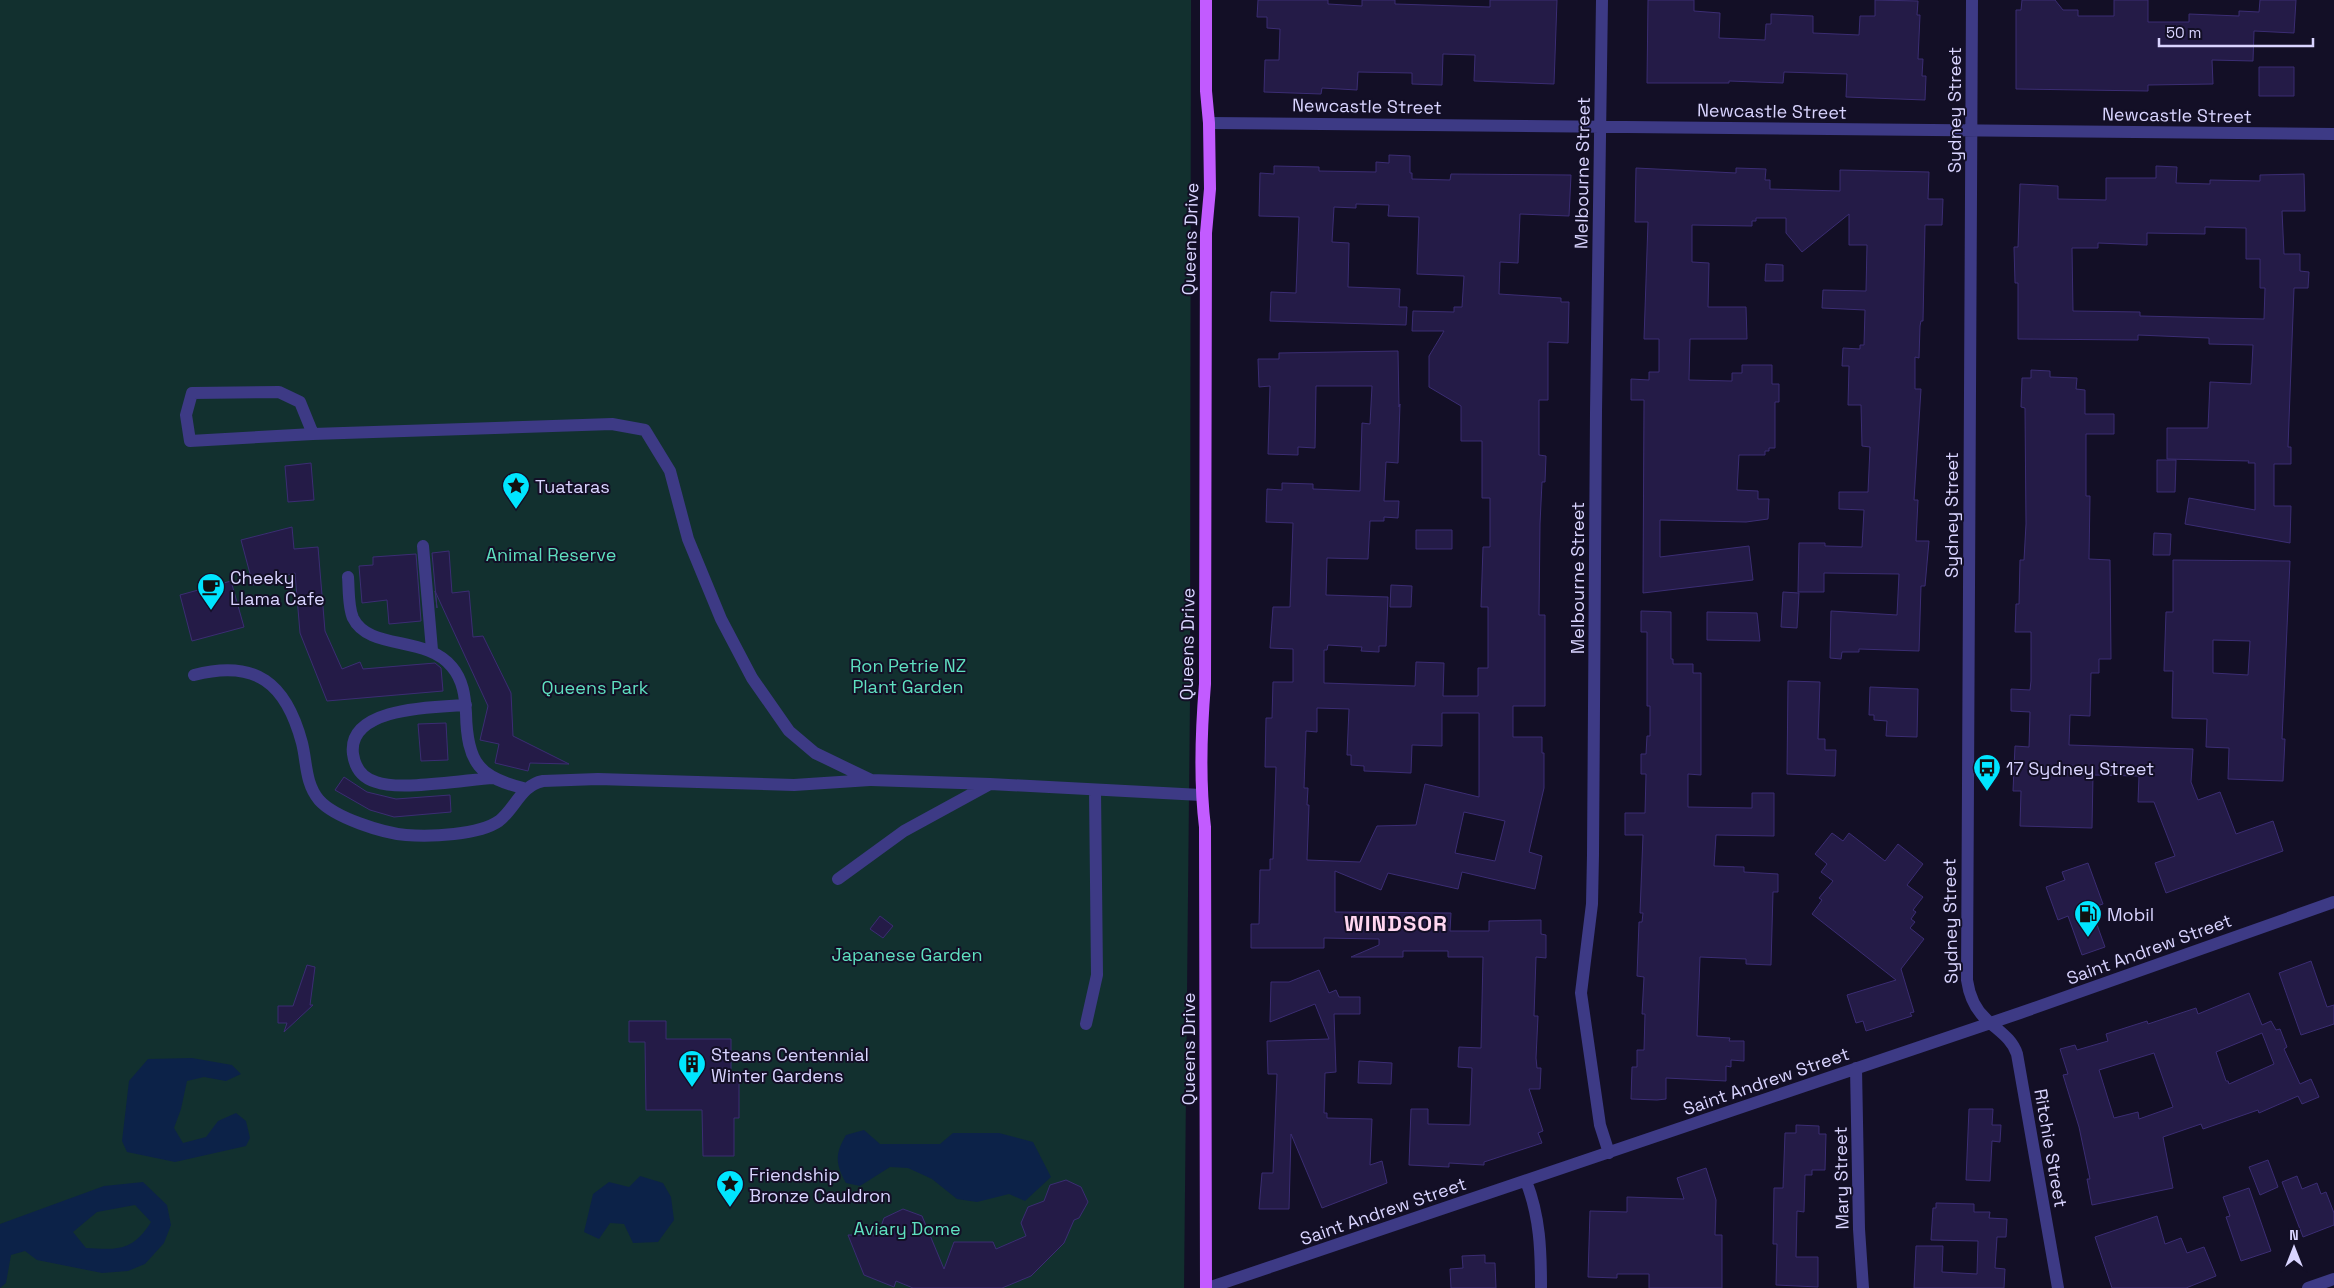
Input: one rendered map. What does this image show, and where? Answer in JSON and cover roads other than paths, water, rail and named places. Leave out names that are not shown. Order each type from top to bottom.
[{"type":"main road","name":"Queens Drive","points":[[1206,0],[1206,90],[1209,123],[1210,189],[1206,233],[1205,684],[1201,730],[1201,795],[1205,827],[1207,1288]]},
{"type":"street","name":"Melbourne Street","points":[[1602,0],[1593,875],[1592,904],[1581,994],[1600,1125],[1609,1153]]},
{"type":"street","name":"Sydney Street","points":[[1972,0],[1966,961],[1967,980],[1972,998],[1984,1018],[1991,1023]]},
{"type":"street","name":"Newcastle Street","points":[[1209,123],[2334,134]]},
{"type":"street","points":[[313,434],[300,402],[280,392],[192,393],[186,415],[190,441],[313,434],[612,424],[645,430],[670,471],[688,539],[721,619],[752,678],[789,731],[799,741],[815,753],[871,780]]},
{"type":"street","points":[[423,546],[432,650]]},
{"type":"street","points":[[348,577],[353,618],[361,628],[384,640],[432,650],[444,658],[455,670],[463,685],[467,730],[472,755],[482,771],[493,778],[527,789]]},
{"type":"street","points":[[194,675],[212,670],[233,669],[258,676],[276,688],[286,701],[294,718],[302,744],[308,781],[319,800],[330,809],[368,825],[406,835],[476,830],[499,821],[527,789],[534,783],[543,781],[598,779],[794,785],[871,780],[1201,795]]},
{"type":"street","points":[[466,704],[418,709],[375,718],[364,724],[357,734],[353,752],[355,764],[366,778],[388,785],[493,778]]},
{"type":"street","points":[[838,879],[904,831],[990,784]]},
{"type":"street","points":[[1086,1024],[1097,975],[1095,790]]},
{"type":"street","name":"Saint Andrew Street","points":[[1207,1288],[1991,1023],[2334,902]]},
{"type":"street","name":"Ritchie Street","points":[[1991,1023],[2012,1044],[2017,1054],[2058,1288]]},
{"type":"street","name":"Mary Street","points":[[1856,1068],[1859,1229],[1863,1288]]},
{"type":"street","points":[[1526,1181],[1535,1208],[1541,1239],[1541,1288]]},
{"type":"street","points":[[2308,1288],[2334,1279]]},
{"type":"water","points":[[192,1058],[232,1065],[241,1074],[226,1081],[204,1077],[187,1081],[181,1109],[174,1128],[183,1143],[206,1137],[218,1121],[236,1113],[246,1121],[250,1138],[246,1146],[175,1162],[127,1152],[122,1141],[129,1081],[148,1059]]},
{"type":"water","points":[[864,1130],[880,1144],[940,1144],[953,1133],[999,1133],[1033,1142],[1051,1177],[1025,1201],[1009,1194],[977,1202],[957,1199],[932,1179],[908,1168],[890,1167],[860,1186],[846,1183],[838,1164],[838,1153],[846,1135]]},
{"type":"water","points":[[640,1176],[663,1183],[671,1197],[674,1220],[658,1242],[633,1243],[624,1224],[610,1223],[599,1239],[584,1232],[593,1194],[609,1182],[629,1187]]},
{"type":"water","points":[[143,1182],[167,1205],[171,1225],[164,1243],[145,1264],[128,1271],[102,1273],[37,1260],[25,1251],[11,1255],[6,1283],[0,1288],[0,1224],[104,1186]],"holes":[[[135,1205],[151,1222],[138,1239],[124,1247],[107,1249],[86,1248],[73,1232],[97,1212]]]},
{"type":"place","name":"Tuataras","points":[[516,510]]},
{"type":"place","name":"Cheeky Llama Cafe","points":[[211,611]]},
{"type":"place","name":"17 Sydney Street","points":[[1987,792]]},
{"type":"place","name":"Mobil","points":[[2088,938]]},
{"type":"place","name":"Steans Centennial Winter Gardens","points":[[692,1088]]},
{"type":"place","name":"Friendship Bronze Cauldron","points":[[730,1208]]},
{"type":"district","name":"WINDSOR","points":[[1396,923]]},
{"type":"park label","name":"Animal Reserve","points":[[551,554]]},
{"type":"park label","name":"Ron Petrie NZ Plant Garden","points":[[908,675]]},
{"type":"park label","name":"Queens Park","points":[[595,687]]},
{"type":"park label","name":"Japanese Garden","points":[[907,954]]},
{"type":"park label","name":"Aviary Dome","points":[[907,1228]]}]
